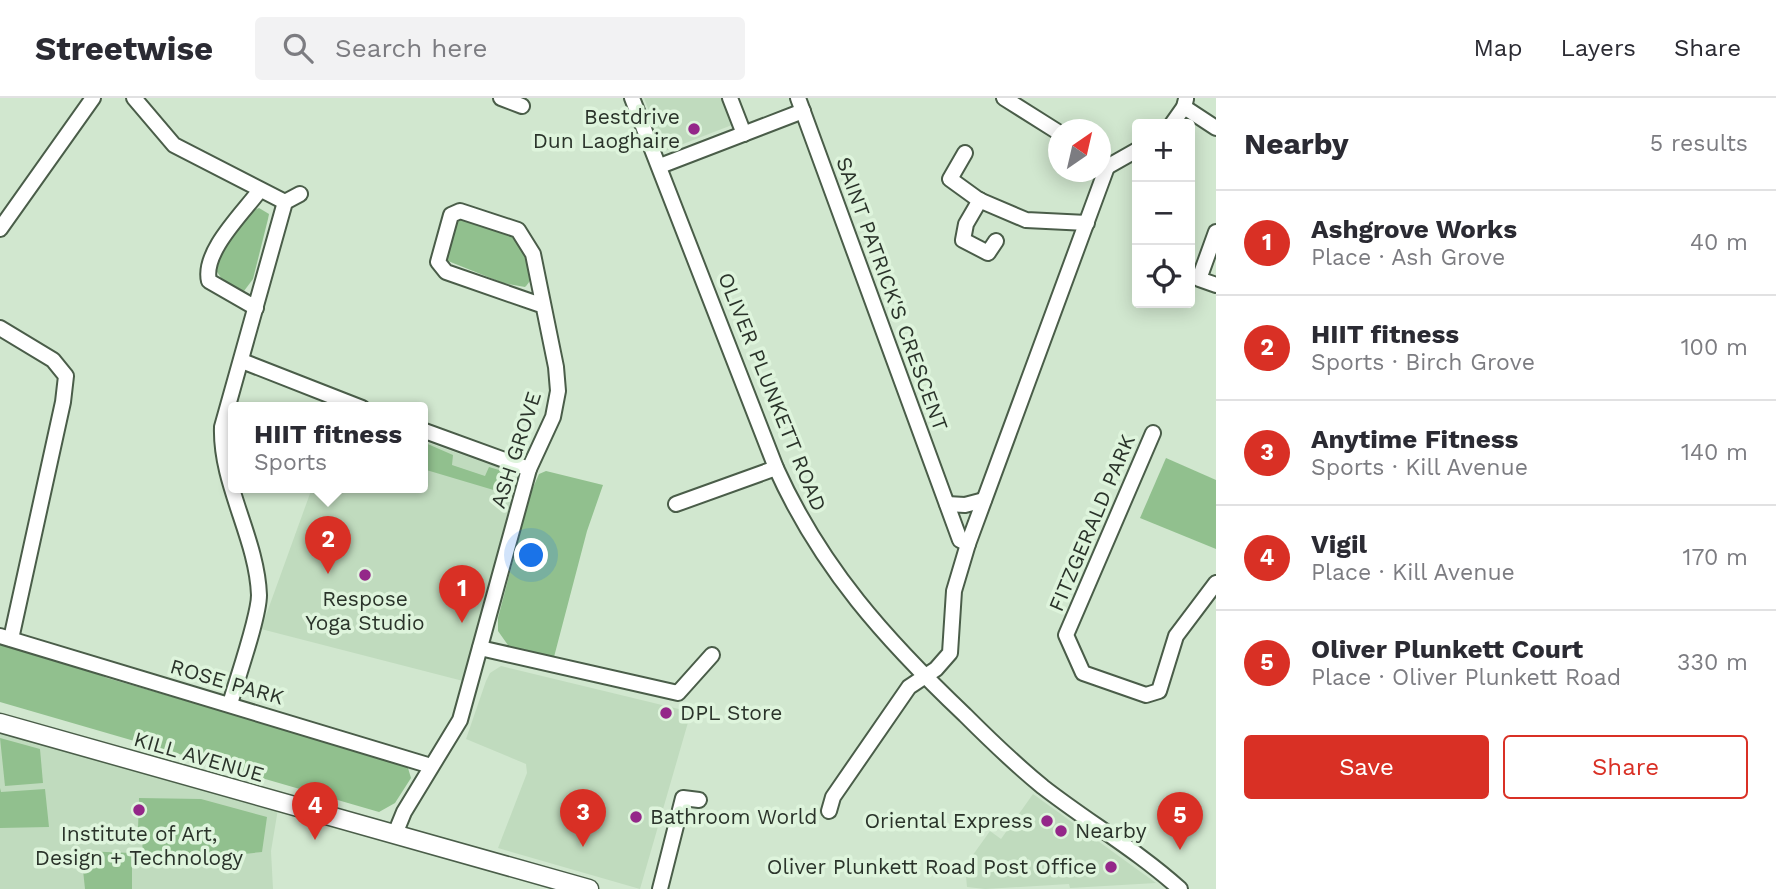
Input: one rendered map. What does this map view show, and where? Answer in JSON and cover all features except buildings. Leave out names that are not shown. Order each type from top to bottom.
[{"type":"main road","name":"KILL AVENUE","points":[[0,723],[589,889]]},
{"type":"street","points":[[0,229],[93,98]]},
{"type":"street","points":[[134,98],[174,145],[198,159],[285,201],[300,194]]},
{"type":"street","points":[[501,98],[522,106]]},
{"type":"street","name":"OLIVER PLUNKETT ROAD","points":[[632,98],[776,468],[798,517],[831,567],[872,620],[924,676],[1042,786],[1180,889]]},
{"type":"street","points":[[730,98],[744,134]]},
{"type":"street","points":[[1004,98],[1048,125]]},
{"type":"street","points":[[1175,119],[1185,103],[1216,128]]},
{"type":"street","points":[[660,166],[744,134],[800,105]]},
{"type":"street","name":"SAINT PATRICK'S CRESCENT","points":[[800,105],[960,540],[968,544]]},
{"type":"street","points":[[1111,161],[1132,152]]},
{"type":"street","points":[[965,153],[950,178],[980,200],[1027,220],[1087,223]]},
{"type":"street","points":[[829,811],[833,797],[909,687],[936,669],[950,653],[954,591],[968,544],[1087,223],[1099,182]]},
{"type":"street","points":[[256,308],[209,281],[206,271],[210,256],[260,190]]},
{"type":"street","points":[[980,200],[966,224],[963,240],[988,253],[996,241]]},
{"type":"street","points":[[230,402],[285,201]]},
{"type":"street","name":"ASH GROVE","points":[[395,834],[431,766],[460,720],[529,469],[553,417],[558,391],[556,366],[541,305],[533,254],[518,230],[460,211],[451,215],[438,262],[446,272],[541,305]]},
{"type":"street","points":[[1216,232],[1199,279],[1216,285]]},
{"type":"street","name":"ROSE PARK","points":[[0,328],[53,360],[66,376],[66,389],[5,638],[431,766]]},
{"type":"street","points":[[242,361],[347,402]]},
{"type":"street","points":[[228,407],[222,427],[222,440],[228,463]]},
{"type":"street","points":[[428,432],[529,469]]},
{"type":"street","name":"FITZGERALD PARK","points":[[1153,433],[1066,635],[1083,673],[1146,695],[1159,691],[1175,636],[1216,583]]},
{"type":"street","points":[[677,504],[776,468]]},
{"type":"street","points":[[230,705],[259,598],[257,577],[236,493]]},
{"type":"street","points":[[947,504],[965,505],[984,500]]},
{"type":"street","points":[[480,648],[678,693],[712,655]]},
{"type":"street","points":[[660,889],[683,798],[699,800]]},
{"type":"shaded area","points":[[644,98],[721,98],[732,125],[665,151]]},
{"type":"shaded area","points":[[428,443],[517,474],[467,682],[261,629],[310,493],[428,493]]},
{"type":"shaded area","points":[[501,666],[691,712],[640,889],[498,848],[527,773],[526,764],[466,739],[486,681],[490,673]]},
{"type":"shaded area","name":"Institute of Art, Design + Technology","points":[[0,723],[279,803],[271,851],[273,889],[0,889]]},
{"type":"shaded area","points":[[1033,794],[1156,883],[1070,888],[1069,884],[985,889],[967,887],[965,866],[990,831],[1001,839]]},
{"type":"green space","points":[[259,208],[269,214],[253,279],[244,291],[223,281],[214,267],[231,233],[244,218]]},
{"type":"green space","points":[[464,218],[506,232],[521,245],[531,273],[525,287],[503,283],[448,261],[446,256],[455,222]]},
{"type":"green space","points":[[428,444],[453,455],[452,465],[485,476],[489,467],[499,470],[508,483],[507,494],[428,470]]},
{"type":"green space","points":[[1166,458],[1216,480],[1216,549],[1140,518]]},
{"type":"green space","points":[[546,471],[603,485],[587,531],[554,657],[510,648],[498,631],[498,618],[531,492],[539,474]]},
{"type":"green space","points":[[0,643],[63,659],[107,678],[396,761],[408,768],[411,778],[395,803],[379,812],[0,702]]},
{"type":"green space","points":[[0,738],[40,749],[43,783],[5,786]]},
{"type":"green space","points":[[0,788],[1,792],[45,789],[49,827],[0,828]]},
{"type":"green space","points":[[139,798],[201,799],[267,817],[262,852],[143,865],[142,831],[138,829]]},
{"type":"green space","points":[[81,851],[132,853],[132,889],[85,889]]},
{"type":"place","name":"Bestdrive Dun Laoghaire","points":[[694,129]]},
{"type":"place","name":"HIIT fitness","points":[[328,574]]},
{"type":"place","name":"Respose Yoga Studio","points":[[365,575]]},
{"type":"place","name":"Ashgrove Works","points":[[462,623]]},
{"type":"place","name":"DPL Store","points":[[666,713]]},
{"type":"place","name":"Institute of Art, Design + Technology","points":[[139,810]]},
{"type":"place","name":"Bathroom World","points":[[636,817]]},
{"type":"place","name":"Oriental Express","points":[[1047,821]]},
{"type":"place","name":"Nearby","points":[[1061,831]]},
{"type":"place","name":"Vigil","points":[[315,840]]},
{"type":"place","name":"Anytime Fitness","points":[[583,847]]},
{"type":"place","name":"Oliver Plunkett Court","points":[[1180,850]]},
{"type":"place","name":"Oliver Plunkett Road Post Office","points":[[1111,867]]}]
